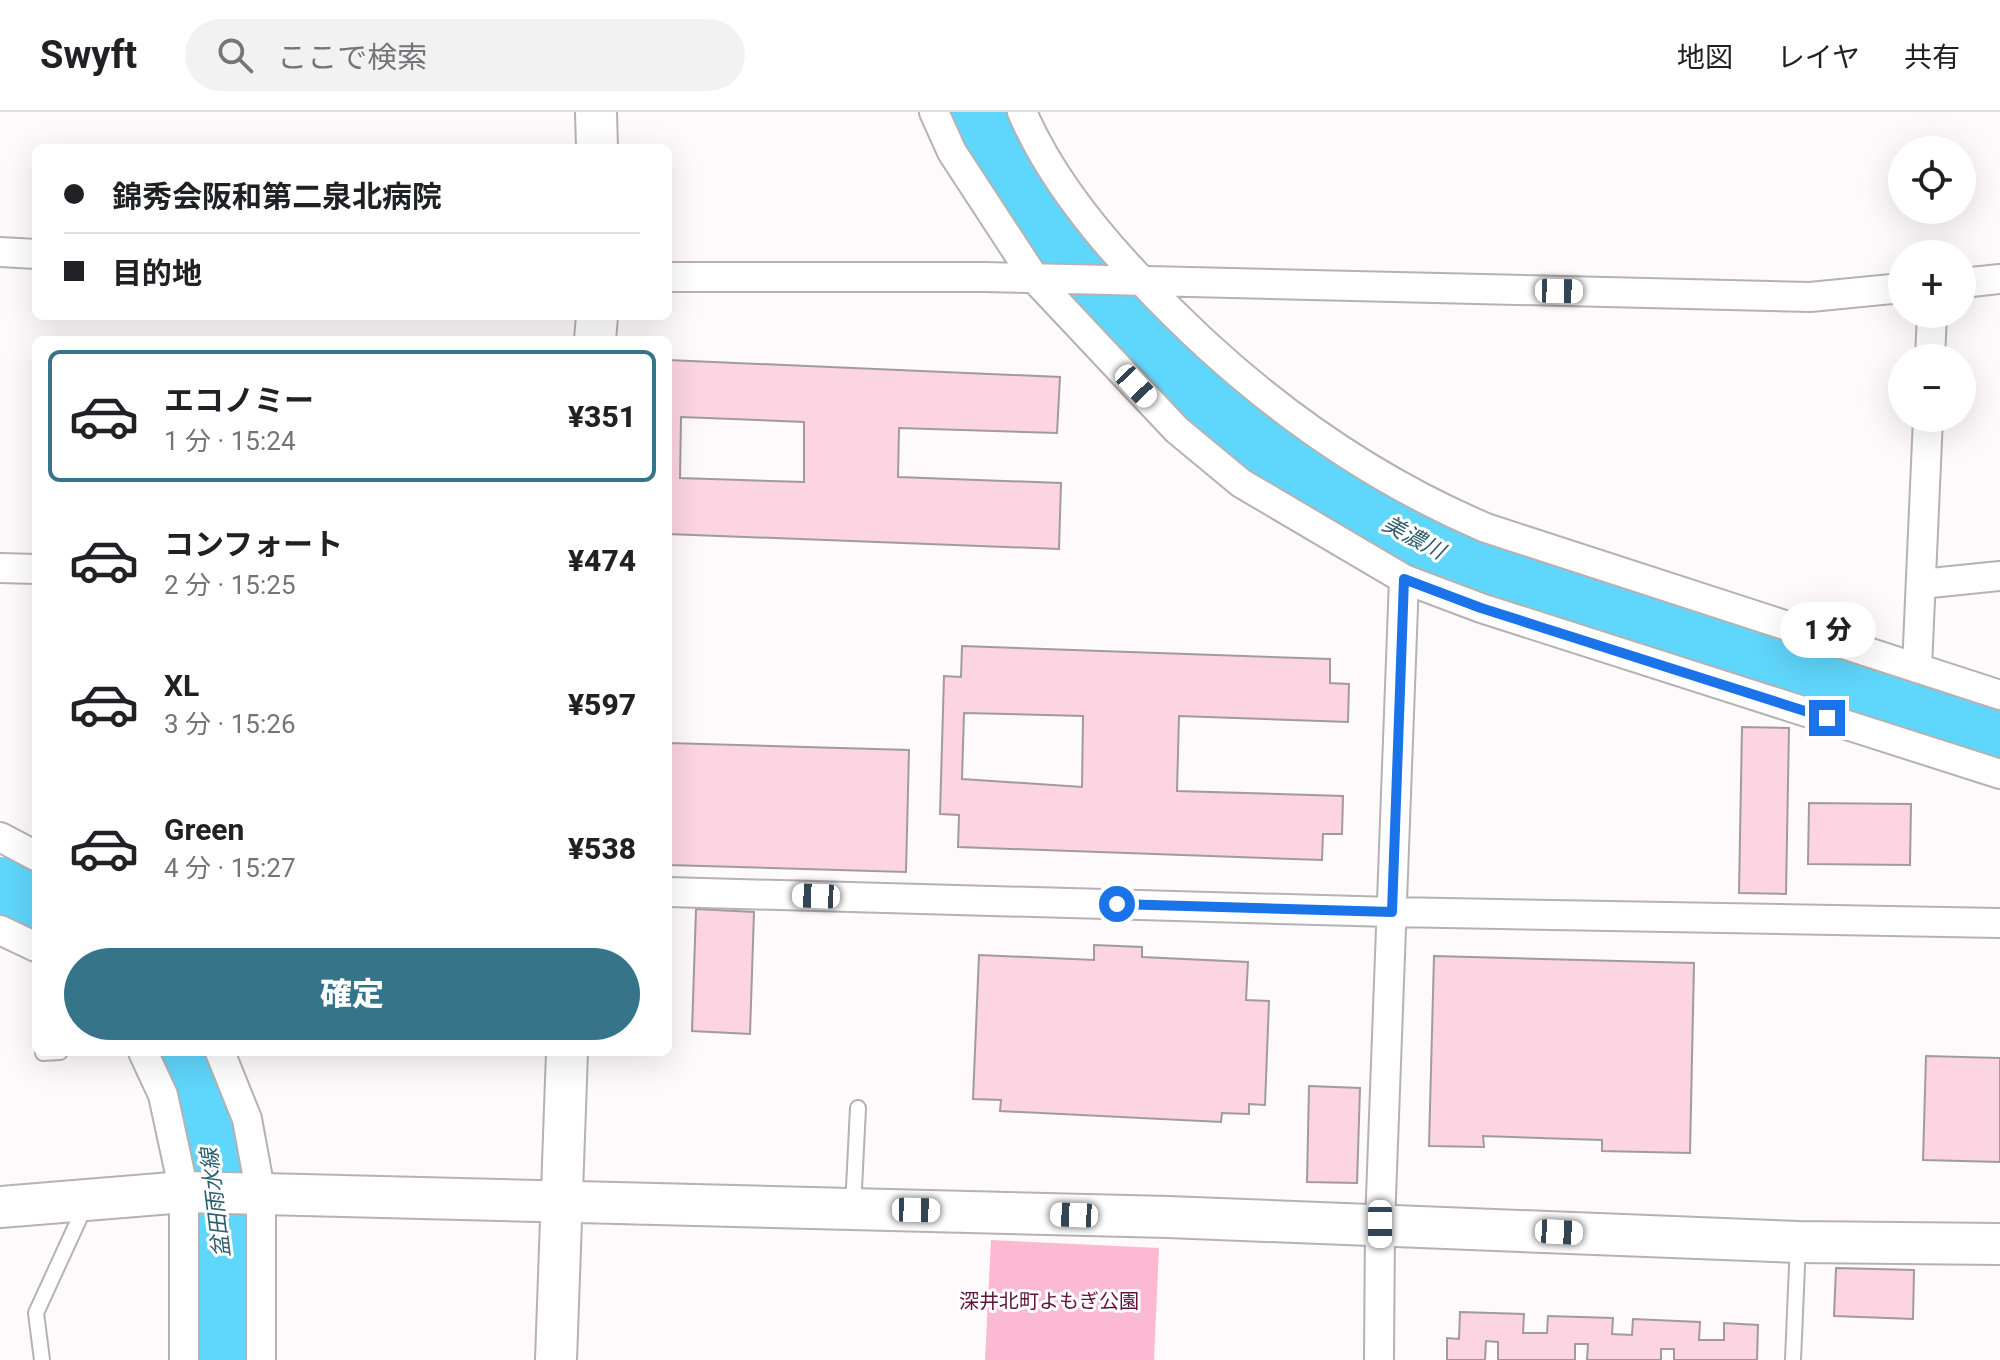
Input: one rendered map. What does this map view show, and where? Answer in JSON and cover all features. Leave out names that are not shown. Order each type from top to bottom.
[{"type":"street","points":[[596,112],[597,144]]},
{"type":"street","points":[[934,112],[952,152],[1035,279],[1177,430],[1241,483],[1404,579],[1481,608],[2000,774]]},
{"type":"street","points":[[1022,112],[1039,152],[1130,281],[1284,413],[1413,494],[1486,528],[1545,549],[2000,695]]},
{"type":"street","points":[[0,252],[32,254]]},
{"type":"street","points":[[672,277],[1065,279],[1810,297],[1888,289]]},
{"type":"street","points":[[1976,282],[2000,279]]},
{"type":"street","points":[[1917,668],[1927,432]]},
{"type":"street","points":[[0,568],[32,569]]},
{"type":"street","points":[[1921,584],[2000,576]]},
{"type":"street","points":[[1379,1360],[1380,1224],[1404,579]]},
{"type":"street","points":[[0,837],[32,854]]},
{"type":"street","points":[[672,892],[1392,912],[2000,923]]},
{"type":"street","points":[[0,930],[32,945]]},
{"type":"street","points":[[145,1056],[163,1095],[195,1192],[184,1360]]},
{"type":"street","points":[[222,1056],[247,1119],[261,1360]]},
{"type":"street","points":[[556,1360],[567,1056]]},
{"type":"street","points":[[0,1207],[195,1192],[1380,1224],[1798,1242],[2000,1244]]},
{"type":"lane","points":[[853,1208],[858,1108]]},
{"type":"lane","points":[[42,1360],[36,1313],[88,1200]]},
{"type":"lane","points":[[1793,1360],[1798,1242]]},
{"type":"green space","name":"深井北町よもぎ公園","points":[[991,1240],[1159,1248],[1154,1360],[985,1360]]},
{"type":"building","points":[[672,360],[1060,377],[1057,433],[899,428],[898,477],[1061,483],[1059,549],[672,534]],"holes":[[[681,417],[804,422],[804,482],[680,478]]]},
{"type":"building","points":[[962,646],[1330,659],[1330,683],[1349,684],[1348,722],[1179,716],[1177,791],[1343,796],[1342,834],[1323,834],[1322,860],[958,847],[959,815],[940,814],[944,676],[961,677]],"holes":[[[964,713],[1083,716],[1082,787],[962,779]]]},
{"type":"building","points":[[1742,727],[1789,728],[1786,894],[1739,893]]},
{"type":"building","points":[[672,743],[909,750],[906,872],[672,865]]},
{"type":"building","points":[[1809,803],[1911,804],[1910,865],[1808,864]]},
{"type":"building","points":[[696,909],[754,912],[750,1034],[692,1031]]},
{"type":"building","points":[[1094,945],[1142,947],[1142,957],[1248,962],[1246,1000],[1269,1001],[1265,1105],[1249,1104],[1249,1114],[1222,1113],[1221,1122],[1000,1111],[1001,1100],[973,1099],[979,955],[1094,960]]},
{"type":"building","points":[[1434,956],[1694,963],[1690,1153],[1602,1151],[1602,1140],[1483,1136],[1484,1147],[1429,1146]]},
{"type":"building","points":[[1926,1056],[2000,1058],[2000,1162],[1923,1160]]},
{"type":"building","points":[[1309,1086],[1360,1088],[1357,1183],[1307,1182]]},
{"type":"building","points":[[1836,1268],[1914,1270],[1913,1319],[1834,1316]]},
{"type":"building","points":[[1460,1312],[1524,1314],[1523,1333],[1547,1333],[1548,1316],[1613,1318],[1612,1334],[1632,1335],[1633,1319],[1700,1322],[1699,1340],[1724,1340],[1724,1323],[1758,1325],[1757,1360],[1674,1360],[1674,1349],[1661,1349],[1661,1360],[1587,1360],[1588,1344],[1575,1344],[1575,1360],[1498,1360],[1498,1342],[1486,1341],[1485,1360],[1447,1360],[1447,1338],[1459,1339]]},
{"type":"waterway","name":"美濃川","points":[[981,112],[1002,154],[1040,213],[1144,349],[1236,430],[1326,492],[1423,543],[1523,585],[2000,735]]},
{"type":"waterway","name":"盆田雨水線","points":[[0,890],[32,904]]},
{"type":"waterway","name":"盆田雨水線","points":[[180,1056],[206,1125],[214,1164],[222,1242],[223,1360]]},
{"type":"route","points":[[1117,904],[1392,912],[1404,579],[1481,608],[1827,718]]}]
